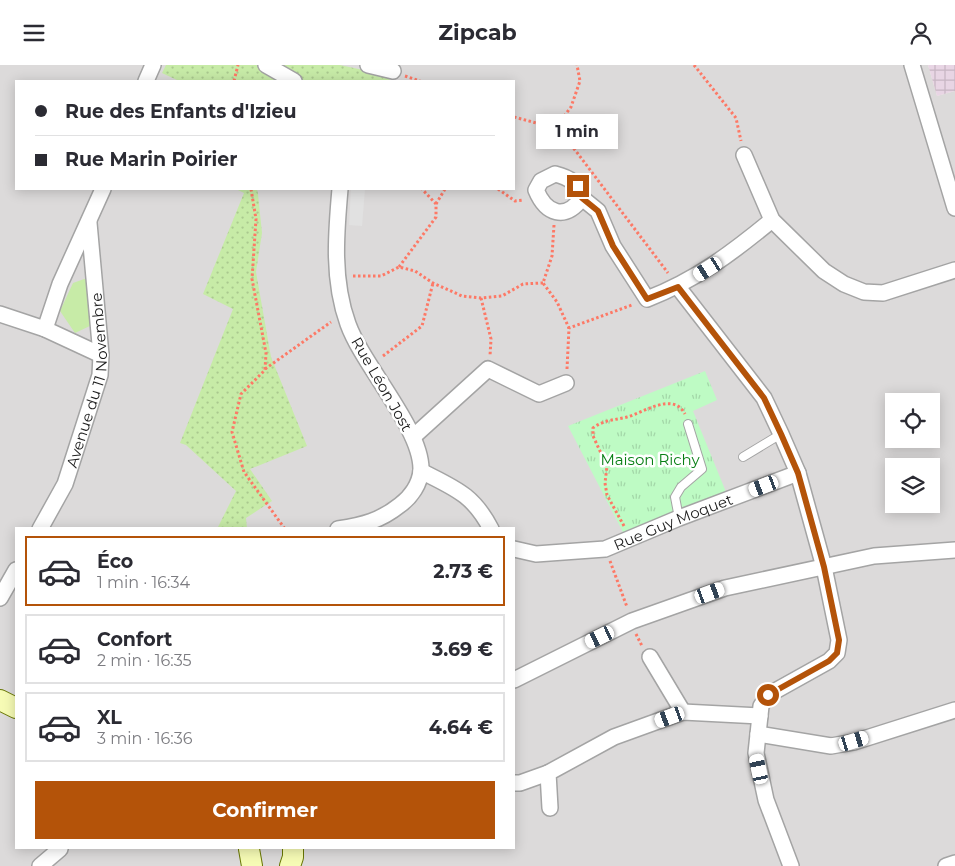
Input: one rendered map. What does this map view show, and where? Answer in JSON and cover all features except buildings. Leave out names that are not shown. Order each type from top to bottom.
[{"type":"street","points":[[146,80],[153,65]]},
{"type":"street","points":[[266,65],[292,80]]},
{"type":"street","points":[[368,65],[393,71]]},
{"type":"street","points":[[912,65],[955,208]]},
{"type":"street","points":[[744,155],[772,220],[824,271],[844,284],[864,292],[883,293],[955,270]]},
{"type":"street","points":[[582,198],[575,208],[564,212],[555,212],[546,207],[536,190],[541,181],[555,174],[569,178],[578,186],[582,198],[598,211],[613,246],[647,299],[678,287],[724,259],[772,220]]},
{"type":"street","name":"Avenue du 11 Novembre","points":[[44,329],[60,284],[103,190]]},
{"type":"street","name":"Rue Léon Jost","points":[[340,190],[335,250],[337,276],[344,314],[370,365],[413,437],[419,454],[421,471]]},
{"type":"street","name":"Avenue du 11 Novembre","points":[[41,527],[65,484],[100,375],[101,355],[89,223]]},
{"type":"street","points":[[678,287],[764,398],[781,434],[798,473],[824,567],[839,640],[837,653],[829,661],[768,695],[761,706],[756,753],[766,800],[792,866]]},
{"type":"street","points":[[0,313],[44,329],[101,355]]},
{"type":"street","points":[[413,437],[488,369],[539,394],[566,383]]},
{"type":"street","points":[[346,527],[384,518],[410,498],[417,485],[421,471],[464,493],[482,512],[490,527]]},
{"type":"street","name":"Rue Guy Moquet","points":[[515,549],[536,554],[605,549],[679,518],[798,473]]},
{"type":"street","points":[[515,680],[632,621],[725,588],[874,556],[955,550]]},
{"type":"street","points":[[0,598],[15,572]]},
{"type":"street","points":[[650,657],[683,712]]},
{"type":"street","points":[[0,700],[15,708]]},
{"type":"street","points":[[758,734],[830,746],[854,741],[955,710]]},
{"type":"street","points":[[515,783],[548,773],[614,737],[683,712],[760,716]]},
{"type":"street","points":[[548,773],[550,808]]},
{"type":"street","points":[[40,866],[60,849]]},
{"type":"street","points":[[249,849],[252,866]]},
{"type":"street","points":[[290,866],[293,849]]},
{"type":"street","points":[[946,866],[955,863]]},
{"type":"lane","points":[[679,518],[675,507],[675,497],[681,487],[702,469],[688,424]]},
{"type":"lane","points":[[743,457],[781,434]]},
{"type":"path","points":[[234,80],[238,65]]},
{"type":"path","points":[[555,128],[570,107],[580,81],[577,65]]},
{"type":"path","points":[[694,65],[736,118],[744,155]]},
{"type":"path","points":[[515,117],[555,128],[572,146],[678,287]]},
{"type":"path","points":[[250,190],[256,219],[252,279],[266,353],[265,370]]},
{"type":"path","points":[[423,190],[436,205]]},
{"type":"path","points":[[337,276],[381,275],[398,267],[436,217],[436,205],[444,190]]},
{"type":"path","points":[[499,190],[515,201],[540,199]]},
{"type":"path","points":[[543,283],[552,256],[555,212]]},
{"type":"path","points":[[398,267],[415,271],[433,283],[462,296],[481,298],[502,296],[523,284],[543,283]]},
{"type":"path","points":[[370,365],[422,326],[433,283]]},
{"type":"path","points":[[543,283],[557,302],[569,328],[566,383]]},
{"type":"path","points":[[481,298],[491,339],[488,369]]},
{"type":"path","points":[[569,328],[647,299]]},
{"type":"path","points":[[284,527],[244,472],[232,432],[241,394],[265,370],[344,314]]},
{"type":"path","points":[[629,528],[625,527],[607,495],[605,483],[607,466],[593,436],[593,428],[600,422],[630,417],[643,409],[660,405],[675,405],[684,411],[688,424]]},
{"type":"path","name":"Rue Guy Moquet","points":[[605,549],[641,645],[650,657]]},
{"type":"shaded area","points":[[0,65],[928,65],[937,96],[955,91],[955,866],[0,866]]},
{"type":"shaded area","points":[[928,65],[955,65],[955,91],[937,96]]},
{"type":"shaded area","points":[[351,190],[365,190],[362,226],[349,225]]},
{"type":"green space","points":[[166,65],[340,65],[391,76],[389,80],[177,80],[162,73]]},
{"type":"green space","points":[[238,190],[257,190],[262,233],[256,272],[271,357],[307,446],[250,469],[272,501],[246,518],[247,527],[218,527],[236,491],[186,445],[180,443],[233,309],[203,294],[244,193]]},
{"type":"green space","points":[[87,278],[92,325],[75,333],[60,311],[73,283]]},
{"type":"green space","name":"Maison Richy","points":[[705,371],[717,400],[693,411],[726,492],[625,536],[568,426]]},
{"type":"route","points":[[578,186],[582,198],[598,211],[613,246],[647,299],[678,287],[724,345],[764,398],[798,473],[824,567],[839,640],[837,653],[829,661],[768,695]]}]
